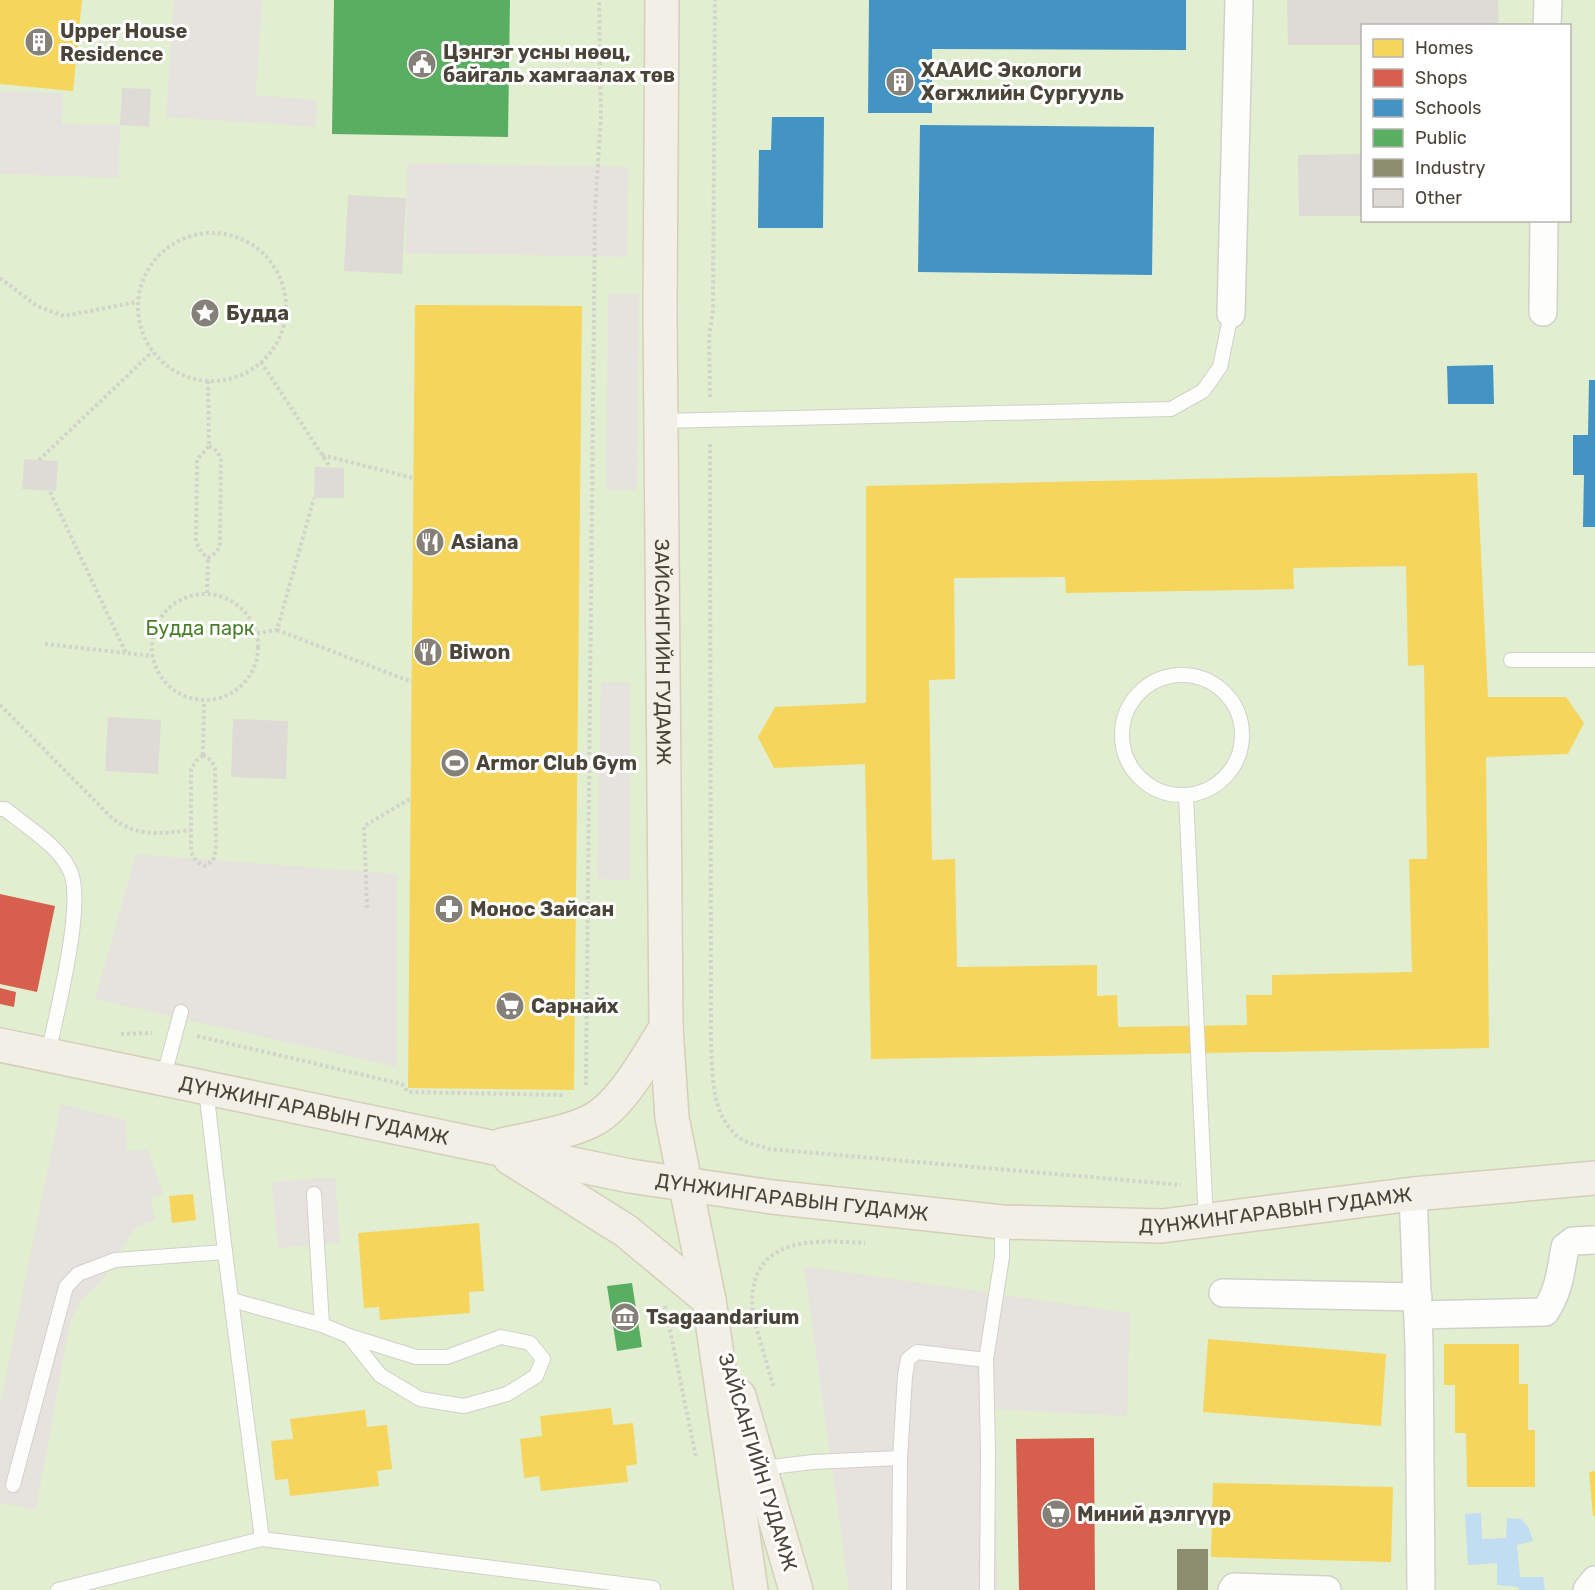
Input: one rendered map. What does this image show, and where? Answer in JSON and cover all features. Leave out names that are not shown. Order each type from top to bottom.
[{"type":"main road","name":"ЗАЙСАНГИЙН ГУДАМЖ","points":[[662,0],[666,1028],[672,1118],[709,1300],[751,1590]]},
{"type":"main road","points":[[492,1147],[563,1131],[593,1120],[623,1092],[666,1028]]},
{"type":"main road","name":"ДҮНЖИНГАРАВЫН ГУДАМЖ","points":[[0,1045],[206,1089],[687,1185],[1002,1222],[1162,1226],[1413,1194],[1595,1178]]},
{"type":"main road","points":[[492,1147],[626,1231],[709,1300]]},
{"type":"main road","name":"ЗАЙСАНГИЙН ГУДАМЖ","points":[[709,1300],[762,1468],[796,1590]]},
{"type":"street","points":[[1231,314],[1239,0]]},
{"type":"street","points":[[1548,0],[1548,24]]},
{"type":"street","points":[[1543,312],[1544,222]]},
{"type":"street","points":[[1413,1194],[1418,1306],[1421,1590]]},
{"type":"street","points":[[1223,1293],[1545,1312],[1554,1300],[1558,1287],[1565,1247],[1573,1241],[1595,1240]]},
{"type":"street","points":[[1587,1590],[1595,1580]]},
{"type":"street","points":[[1232,1590],[1234,1587],[1328,1590]]},
{"type":"lane","points":[[662,421],[1170,409],[1203,391],[1220,367],[1231,314]]},
{"type":"lane","points":[[1511,660],[1595,660]]},
{"type":"lane","points":[[1187,674],[1208,680],[1230,698],[1240,716],[1243,737],[1236,765],[1222,781],[1204,792],[1186,796],[1164,794],[1140,780],[1127,763],[1121,743],[1123,720],[1132,700],[1148,685],[1167,676],[1187,674]]},
{"type":"lane","points":[[1186,796],[1206,1222]]},
{"type":"lane","points":[[0,809],[5,809],[59,854],[71,873],[76,903],[48,1055]]},
{"type":"lane","points":[[163,1079],[181,1012]]},
{"type":"lane","points":[[206,1089],[262,1539]]},
{"type":"lane","points":[[314,1194],[322,1325]]},
{"type":"lane","points":[[987,1590],[986,1360],[1002,1257],[1002,1222]]},
{"type":"lane","points":[[12,1485],[66,1287],[78,1274],[115,1260],[225,1252]]},
{"type":"lane","points":[[232,1299],[322,1325],[416,1357],[447,1357],[501,1337],[530,1343],[543,1359],[536,1376],[507,1394],[464,1406],[420,1399],[380,1375],[349,1336]]},
{"type":"lane","points":[[899,1590],[900,1458],[904,1376],[908,1359],[917,1352],[986,1360]]},
{"type":"lane","points":[[762,1468],[813,1462],[900,1458]]},
{"type":"lane","points":[[58,1590],[262,1539],[653,1588]]},
{"type":"path","points":[[586,1089],[595,210],[601,116],[599,0]]},
{"type":"path","points":[[715,0],[710,420],[711,1042],[715,1101],[735,1134],[749,1143],[769,1149],[1206,1186]]},
{"type":"path","points":[[216,233],[235,237],[253,245],[267,258],[278,274],[285,292],[286,312],[282,330],[274,348],[261,362],[245,373],[227,380],[208,381],[177,372],[152,352],[138,320],[137,302],[141,283],[150,266],[162,251],[197,234],[216,233]]},
{"type":"path","points":[[0,278],[37,306],[64,316],[137,302]]},
{"type":"path","points":[[39,460],[152,352]]},
{"type":"path","points":[[261,362],[330,467]]},
{"type":"path","points":[[208,381],[209,447],[196,460],[196,542],[201,552],[208,558]]},
{"type":"path","points":[[208,558],[217,552],[220,543],[221,459],[217,451],[209,447]]},
{"type":"path","points":[[322,455],[413,478]]},
{"type":"path","points":[[50,492],[126,653]]},
{"type":"path","points":[[277,630],[314,498]]},
{"type":"path","points":[[207,593],[208,558]]},
{"type":"path","points":[[207,593],[224,597],[238,605],[250,617],[257,633],[259,649],[256,665],[248,680],[235,692],[220,699],[204,701],[187,698],[172,690],[160,677],[153,656],[154,629],[163,614],[175,602],[207,593]]},
{"type":"path","points":[[257,633],[277,630],[412,682]]},
{"type":"path","points":[[45,644],[153,656]]},
{"type":"path","points":[[203,755],[211,760],[215,768],[216,838],[213,861],[204,866],[195,861],[191,852],[191,769],[203,755],[204,701]]},
{"type":"path","points":[[0,705],[112,818],[127,829],[166,833],[191,830]]},
{"type":"path","points":[[367,908],[364,826],[410,799]]},
{"type":"path","points":[[120,1034],[143,1035],[168,1029],[402,1084],[408,1092],[569,1095]]},
{"type":"path","points":[[775,1395],[752,1301],[758,1270],[774,1253],[790,1245],[821,1240],[867,1243]]},
{"type":"path","points":[[664,1301],[697,1462]]},
{"type":"green space","name":"Будда парк","points":[[0,0],[1595,0],[1595,1590],[0,1590]]},
{"type":"shaded area","points":[[174,0],[262,0],[256,95],[317,100],[316,127],[166,117]]},
{"type":"shaded area","points":[[0,91],[63,93],[62,124],[120,125],[118,178],[0,174]]},
{"type":"shaded area","points":[[407,163],[628,167],[627,257],[406,253]]},
{"type":"shaded area","points":[[608,294],[639,294],[637,490],[606,490]]},
{"type":"shaded area","points":[[601,682],[630,682],[630,880],[597,879]]},
{"type":"shaded area","points":[[136,854],[397,874],[397,1067],[95,999]]},
{"type":"shaded area","points":[[61,1104],[126,1120],[127,1151],[148,1150],[163,1194],[150,1198],[155,1220],[136,1227],[100,1283],[81,1300],[70,1322],[36,1510],[0,1503],[0,1405]]},
{"type":"shaded area","points":[[335,1177],[340,1243],[278,1248],[272,1182]]},
{"type":"shaded area","points":[[804,1266],[1130,1313],[1127,1416],[993,1409],[998,1590],[849,1590]]},
{"type":"water","points":[[1481,1513],[1482,1539],[1506,1538],[1507,1518],[1521,1519],[1529,1528],[1533,1541],[1517,1545],[1520,1577],[1543,1577],[1545,1590],[1519,1590],[1518,1587],[1497,1585],[1497,1563],[1468,1565],[1465,1514]]},
{"type":"building: Homes","name":"Upper House Residence","points":[[0,0],[82,0],[73,91],[0,84]]},
{"type":"building: Homes","points":[[415,305],[582,306],[574,1090],[408,1088]]},
{"type":"building: Homes","points":[[1477,473],[1488,697],[1566,697],[1584,723],[1568,754],[1486,757],[1489,1048],[871,1059],[865,764],[774,768],[758,737],[775,707],[866,703],[866,486]],"holes":[[[1406,566],[1408,666],[1424,665],[1427,859],[1409,859],[1412,972],[1272,975],[1272,995],[1246,995],[1247,1025],[1118,1027],[1117,995],[1097,996],[1097,965],[957,967],[955,859],[932,860],[929,680],[955,679],[954,578],[1065,577],[1066,593],[1294,589],[1293,568]]]},
{"type":"building: Homes","points":[[193,1194],[196,1220],[172,1223],[169,1196]]},
{"type":"building: Homes","points":[[479,1223],[484,1291],[469,1292],[470,1313],[380,1320],[379,1307],[364,1308],[358,1233]]},
{"type":"building: Homes","points":[[1208,1339],[1386,1354],[1381,1426],[1203,1412]]},
{"type":"building: Homes","points":[[1444,1344],[1519,1344],[1519,1384],[1528,1384],[1528,1430],[1535,1430],[1535,1487],[1467,1487],[1466,1433],[1455,1433],[1455,1385],[1444,1385]]},
{"type":"building: Homes","points":[[611,1408],[613,1425],[633,1423],[637,1464],[626,1466],[628,1482],[541,1491],[539,1476],[524,1478],[520,1439],[542,1436],[540,1416]]},
{"type":"building: Homes","points":[[365,1410],[367,1427],[387,1425],[392,1469],[377,1471],[379,1486],[290,1496],[288,1479],[275,1480],[271,1441],[293,1439],[290,1419]]},
{"type":"building: Homes","points":[[1595,1471],[1595,1516],[1593,1516],[1589,1472]]},
{"type":"building: Homes","points":[[1213,1483],[1393,1487],[1391,1562],[1211,1557]]},
{"type":"building: Shops","points":[[0,894],[55,906],[37,992],[0,984]]},
{"type":"building: Shops","points":[[0,988],[16,992],[14,1007],[0,1004]]},
{"type":"building: Shops","name":"Миний дэлгүүр","points":[[1094,1438],[1095,1590],[1019,1590],[1016,1439]]},
{"type":"building: Schools","name":"ХААИС Экологи Хөгжлийн Сургууль","points":[[869,0],[1186,0],[1186,50],[932,49],[932,113],[868,113]]},
{"type":"building: Schools","points":[[772,117],[824,117],[823,228],[758,228],[759,150],[771,150]]},
{"type":"building: Schools","points":[[920,125],[1154,127],[1152,275],[918,272]]},
{"type":"building: Schools","points":[[1493,365],[1494,404],[1448,404],[1447,366]]},
{"type":"building: Schools","points":[[1589,380],[1595,380],[1595,527],[1583,527],[1584,475],[1573,475],[1573,435],[1588,435]]},
{"type":"building: Public","points":[[334,0],[510,0],[508,137],[332,134]]},
{"type":"building: Public","name":"Tsagaandarium","points":[[632,1283],[642,1347],[617,1351],[607,1286]]},
{"type":"building: Industry","points":[[1177,1549],[1208,1549],[1208,1590],[1177,1590]]},
{"type":"building: Other","points":[[1287,0],[1498,0],[1499,24],[1361,24],[1361,45],[1288,45]]},
{"type":"building: Other","points":[[122,88],[151,89],[149,127],[120,125]]},
{"type":"building: Other","points":[[1361,154],[1361,216],[1299,216],[1298,155]]},
{"type":"building: Other","points":[[348,195],[406,198],[402,274],[344,271]]},
{"type":"building: Other","points":[[24,459],[58,461],[56,491],[22,489]]},
{"type":"building: Other","points":[[315,467],[344,468],[344,498],[314,498]]},
{"type":"building: Other","points":[[108,717],[161,720],[158,774],[105,771]]},
{"type":"building: Other","points":[[233,719],[288,721],[286,779],[231,777]]},
{"type":"place","name":"Upper House Residence","points":[[39,42]]},
{"type":"place","name":"Цэнгэг усны нөөц, байгаль хамгаалах төв","points":[[422,64]]},
{"type":"place","name":"ХААИС Экологи Хөгжлийн Сургууль","points":[[900,82]]},
{"type":"place","name":"Будда","points":[[205,313]]},
{"type":"place","name":"Asiana","points":[[430,542]]},
{"type":"place","name":"Biwon","points":[[428,652]]},
{"type":"place","name":"Armor Club Gym","points":[[455,763]]},
{"type":"place","name":"Монос Зайсан","points":[[449,909]]},
{"type":"place","name":"Сарнайх","points":[[510,1006]]},
{"type":"place","name":"Tsagaandarium","points":[[625,1317]]},
{"type":"place","name":"Миний дэлгүүр","points":[[1056,1514]]}]
